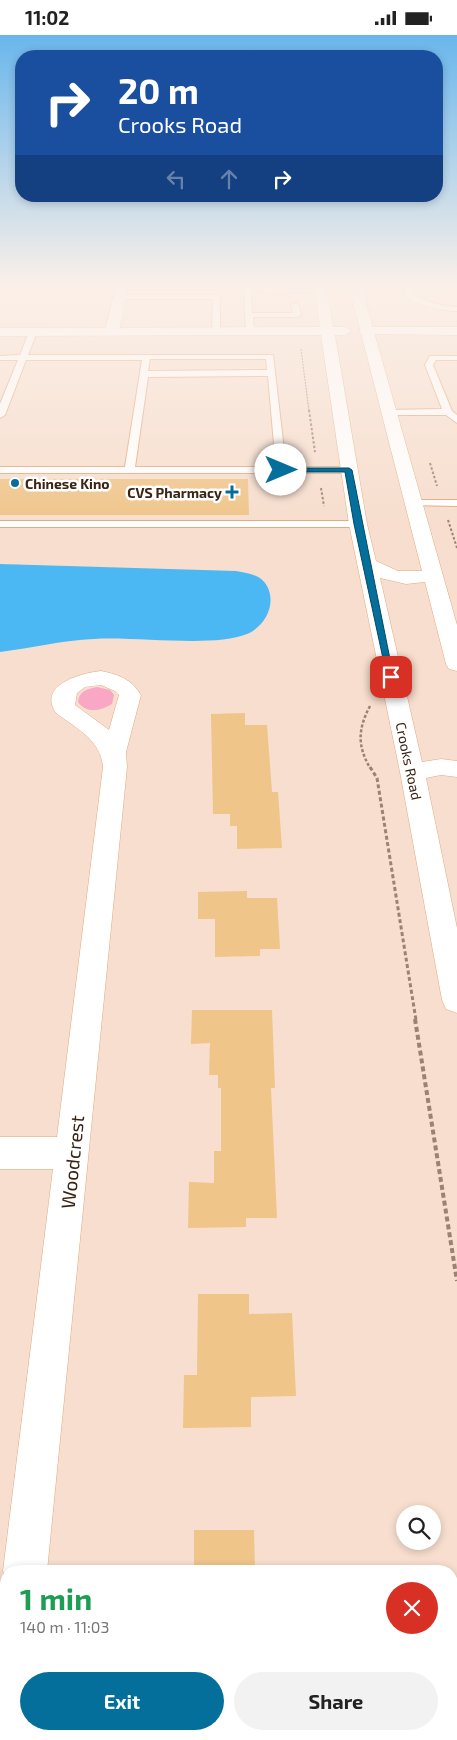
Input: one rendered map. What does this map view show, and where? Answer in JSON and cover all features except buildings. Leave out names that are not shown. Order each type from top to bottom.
[{"type":"main road","name":"Crooks Road","points":[[334,366],[358,524],[412,772],[457,1001]]},
{"type":"main road","points":[[375,366],[432,575],[452,630],[457,664]]},
{"type":"main road","points":[[366,563],[386,575],[416,578],[432,575]]},
{"type":"main road","name":"Woodcrest","points":[[26,1565],[115,767],[114,752]]},
{"type":"main road","points":[[412,772],[441,767],[457,769]]},
{"type":"main road","points":[[0,1153],[73,1153]]},
{"type":"lane","points":[[0,415],[19,366]]},
{"type":"lane","points":[[130,470],[145,366]]},
{"type":"lane","points":[[271,366],[281,470]]},
{"type":"lane","points":[[429,366],[448,412],[457,420]]},
{"type":"lane","points":[[144,374],[271,373]]},
{"type":"lane","points":[[388,413],[448,412]]},
{"type":"lane","points":[[0,470],[349,470]]},
{"type":"lane","points":[[413,503],[457,503]]},
{"type":"lane","points":[[0,524],[358,524]]},
{"type":"path","points":[[303,366],[316,455]]},
{"type":"path","points":[[320,486],[325,513]]},
{"type":"path","points":[[370,705],[358,731],[362,757],[376,778],[378,787],[457,1281]]},
{"type":"shaded area","points":[[97,687],[110,690],[114,695],[112,704],[90,710],[78,702],[82,693]]},
{"type":"water","points":[[0,564],[236,571],[255,575],[265,583],[270,595],[269,609],[263,621],[253,631],[233,638],[195,641],[111,638],[59,642],[0,652]]},
{"type":"place","name":"Chinese Kino","points":[[15,483]]},
{"type":"place","name":"CVS Pharmacy","points":[[232,492]]},
{"type":"route","points":[[281,470],[349,470],[358,524],[391,677]]}]
